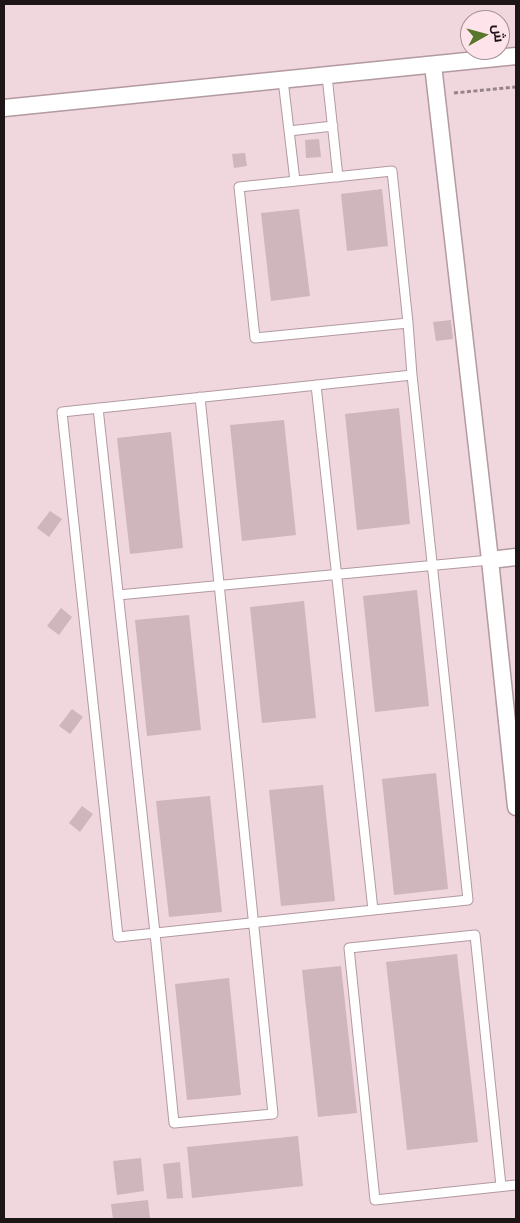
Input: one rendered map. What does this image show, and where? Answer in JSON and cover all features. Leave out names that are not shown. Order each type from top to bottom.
[{"type":"street","points":[[4,108],[516,56]]},
{"type":"street","points":[[433,65],[490,560],[516,807]]},
{"type":"street","points":[[490,560],[516,557]]},
{"type":"lane","points":[[327,76],[338,176]]},
{"type":"lane","points":[[283,80],[295,181]]},
{"type":"lane","points":[[289,131],[332,126]]},
{"type":"lane","points":[[408,322],[255,338],[239,187],[392,171],[408,322],[412,375],[468,900],[118,937],[62,412],[412,375]]},
{"type":"lane","points":[[316,385],[373,910]]},
{"type":"lane","points":[[98,408],[174,1123],[273,1114],[200,397]]},
{"type":"lane","points":[[118,595],[490,560]]},
{"type":"lane","points":[[501,1186],[475,935],[349,948],[375,1200],[516,1185]]},
{"type":"building","points":[[319,139],[321,157],[306,158],[305,140]]},
{"type":"building","points":[[245,153],[247,166],[234,168],[232,154]]},
{"type":"building","points":[[382,189],[388,246],[347,251],[341,194]]},
{"type":"building","points":[[299,209],[310,296],[271,301],[261,213]]},
{"type":"building","points":[[451,320],[453,339],[436,341],[433,322]]},
{"type":"building","points":[[399,408],[410,524],[357,530],[345,414]]},
{"type":"building","points":[[284,420],[296,535],[242,541],[230,425]]},
{"type":"building","points":[[171,432],[183,548],[130,554],[117,438]]},
{"type":"building","points":[[50,511],[62,519],[49,537],[37,528]]},
{"type":"building","points":[[417,590],[429,706],[375,712],[363,596]]},
{"type":"building","points":[[304,601],[316,718],[262,723],[250,607]]},
{"type":"building","points":[[61,608],[72,617],[59,635],[47,626]]},
{"type":"building","points":[[189,615],[201,730],[147,736],[135,620]]},
{"type":"building","points":[[72,709],[83,717],[70,734],[59,726]]},
{"type":"building","points":[[436,773],[448,889],[394,895],[382,779]]},
{"type":"building","points":[[323,785],[335,901],[281,906],[269,790]]},
{"type":"building","points":[[210,796],[222,912],[169,917],[156,801]]},
{"type":"building","points":[[82,806],[93,814],[80,832],[69,823]]},
{"type":"building","points":[[457,954],[478,1142],[407,1150],[386,962]]},
{"type":"building","points":[[341,966],[357,1113],[318,1117],[302,970]]},
{"type":"building","points":[[229,978],[241,1095],[187,1100],[175,984]]},
{"type":"building","points":[[298,1136],[303,1186],[192,1198],[187,1147]]},
{"type":"building","points":[[141,1158],[144,1191],[117,1195],[113,1161]]},
{"type":"building","points":[[180,1162],[183,1198],[167,1199],[163,1164]]},
{"type":"building","points":[[148,1200],[150,1219],[113,1219],[111,1204]]}]
